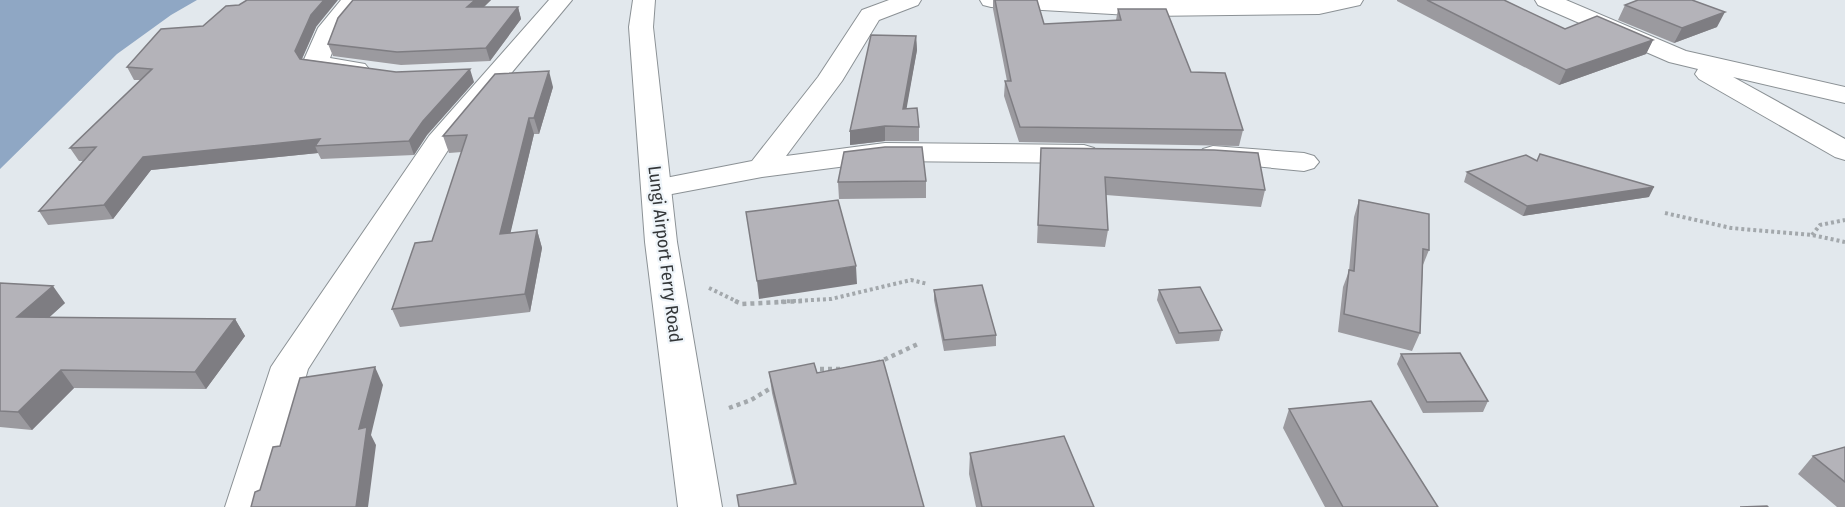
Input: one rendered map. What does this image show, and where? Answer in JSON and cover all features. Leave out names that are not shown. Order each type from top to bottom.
[{"type":"street","points":[[353,0],[330,28],[315,64],[379,72]]},
{"type":"street","points":[[247,507],[290,367],[440,142],[561,0]]},
{"type":"street","name":"Lungi Airport Ferry Road","points":[[644,0],[641,27],[661,242],[700,507]]},
{"type":"street","points":[[762,168],[829,81],[870,15],[910,0]]},
{"type":"street","points":[[991,0],[1147,9],[1320,7],[1352,0]]},
{"type":"street","points":[[1546,0],[1678,57],[1845,152]]},
{"type":"street","points":[[1678,57],[1845,96]]},
{"type":"street","points":[[466,72],[499,70]]},
{"type":"street","points":[[656,188],[762,168],[885,152],[1106,154]]},
{"type":"street","points":[[1188,155],[1304,162]]},
{"type":"path","points":[[1665,213],[1731,228],[1812,234],[1845,242]]},
{"type":"path","points":[[1812,234],[1820,225],[1845,220]]},
{"type":"path","points":[[661,242],[700,284],[742,304],[831,300],[911,280],[928,284]]},
{"type":"path","points":[[872,365],[920,343]]},
{"type":"path","points":[[801,369],[843,369]]},
{"type":"path","points":[[689,422],[751,400],[781,382]]},
{"type":"water","points":[[0,0],[197,0],[171,15],[117,54],[0,169]]},
{"type":"building","points":[[247,0],[324,0],[311,15],[295,51],[300,59],[396,72],[470,69],[423,121],[409,141],[315,146],[320,139],[143,157],[104,205],[39,211],[96,147],[70,148],[152,69],[127,67],[161,29],[203,26],[226,6],[239,5]]},
{"type":"building","points":[[353,0],[475,0],[467,7],[518,7],[486,48],[397,52],[328,44],[338,18]]},
{"type":"building","points":[[995,0],[1037,0],[1044,24],[1121,20],[1118,9],[1166,9],[1191,72],[1225,73],[1243,130],[1020,127],[1005,81],[1011,81]]},
{"type":"building","points":[[1427,0],[1504,0],[1565,29],[1597,16],[1653,40],[1566,70]]},
{"type":"building","points":[[1638,0],[1692,0],[1725,12],[1682,28],[1625,5]]},
{"type":"building","points":[[871,35],[916,36],[903,109],[917,108],[919,127],[885,126],[850,131]]},
{"type":"building","points":[[549,71],[534,118],[529,118],[500,234],[537,230],[525,294],[392,309],[415,243],[432,241],[467,135],[443,136],[495,74]]},
{"type":"building","points":[[885,147],[922,147],[926,181],[838,182],[844,152]]},
{"type":"building","points":[[1041,148],[1214,150],[1258,153],[1265,190],[1105,177],[1108,230],[1038,225]]},
{"type":"building","points":[[1540,154],[1654,187],[1527,206],[1467,172],[1526,155],[1537,161]]},
{"type":"building","points":[[838,200],[856,266],[757,281],[746,212]]},
{"type":"building","points":[[1359,200],[1429,214],[1429,250],[1423,249],[1420,333],[1344,314],[1349,270],[1354,271]]},
{"type":"building","points":[[0,283],[53,286],[17,317],[235,319],[195,372],[61,370],[18,412],[0,411]]},
{"type":"building","points":[[982,285],[996,335],[944,340],[934,290]]},
{"type":"building","points":[[1200,287],[1222,330],[1179,333],[1159,290]]},
{"type":"building","points":[[1460,353],[1488,401],[1427,402],[1401,354]]},
{"type":"building","points":[[883,360],[924,507],[739,507],[737,495],[796,484],[769,372],[814,363],[817,373]]},
{"type":"building","points":[[375,367],[359,429],[367,427],[356,507],[251,507],[255,492],[260,490],[273,447],[280,446],[300,378]]},
{"type":"building","points":[[1371,401],[1438,507],[1343,507],[1289,409]]},
{"type":"building","points":[[1064,436],[1094,507],[982,507],[970,453]]},
{"type":"building","points":[[1845,447],[1845,482],[1813,456]]}]
